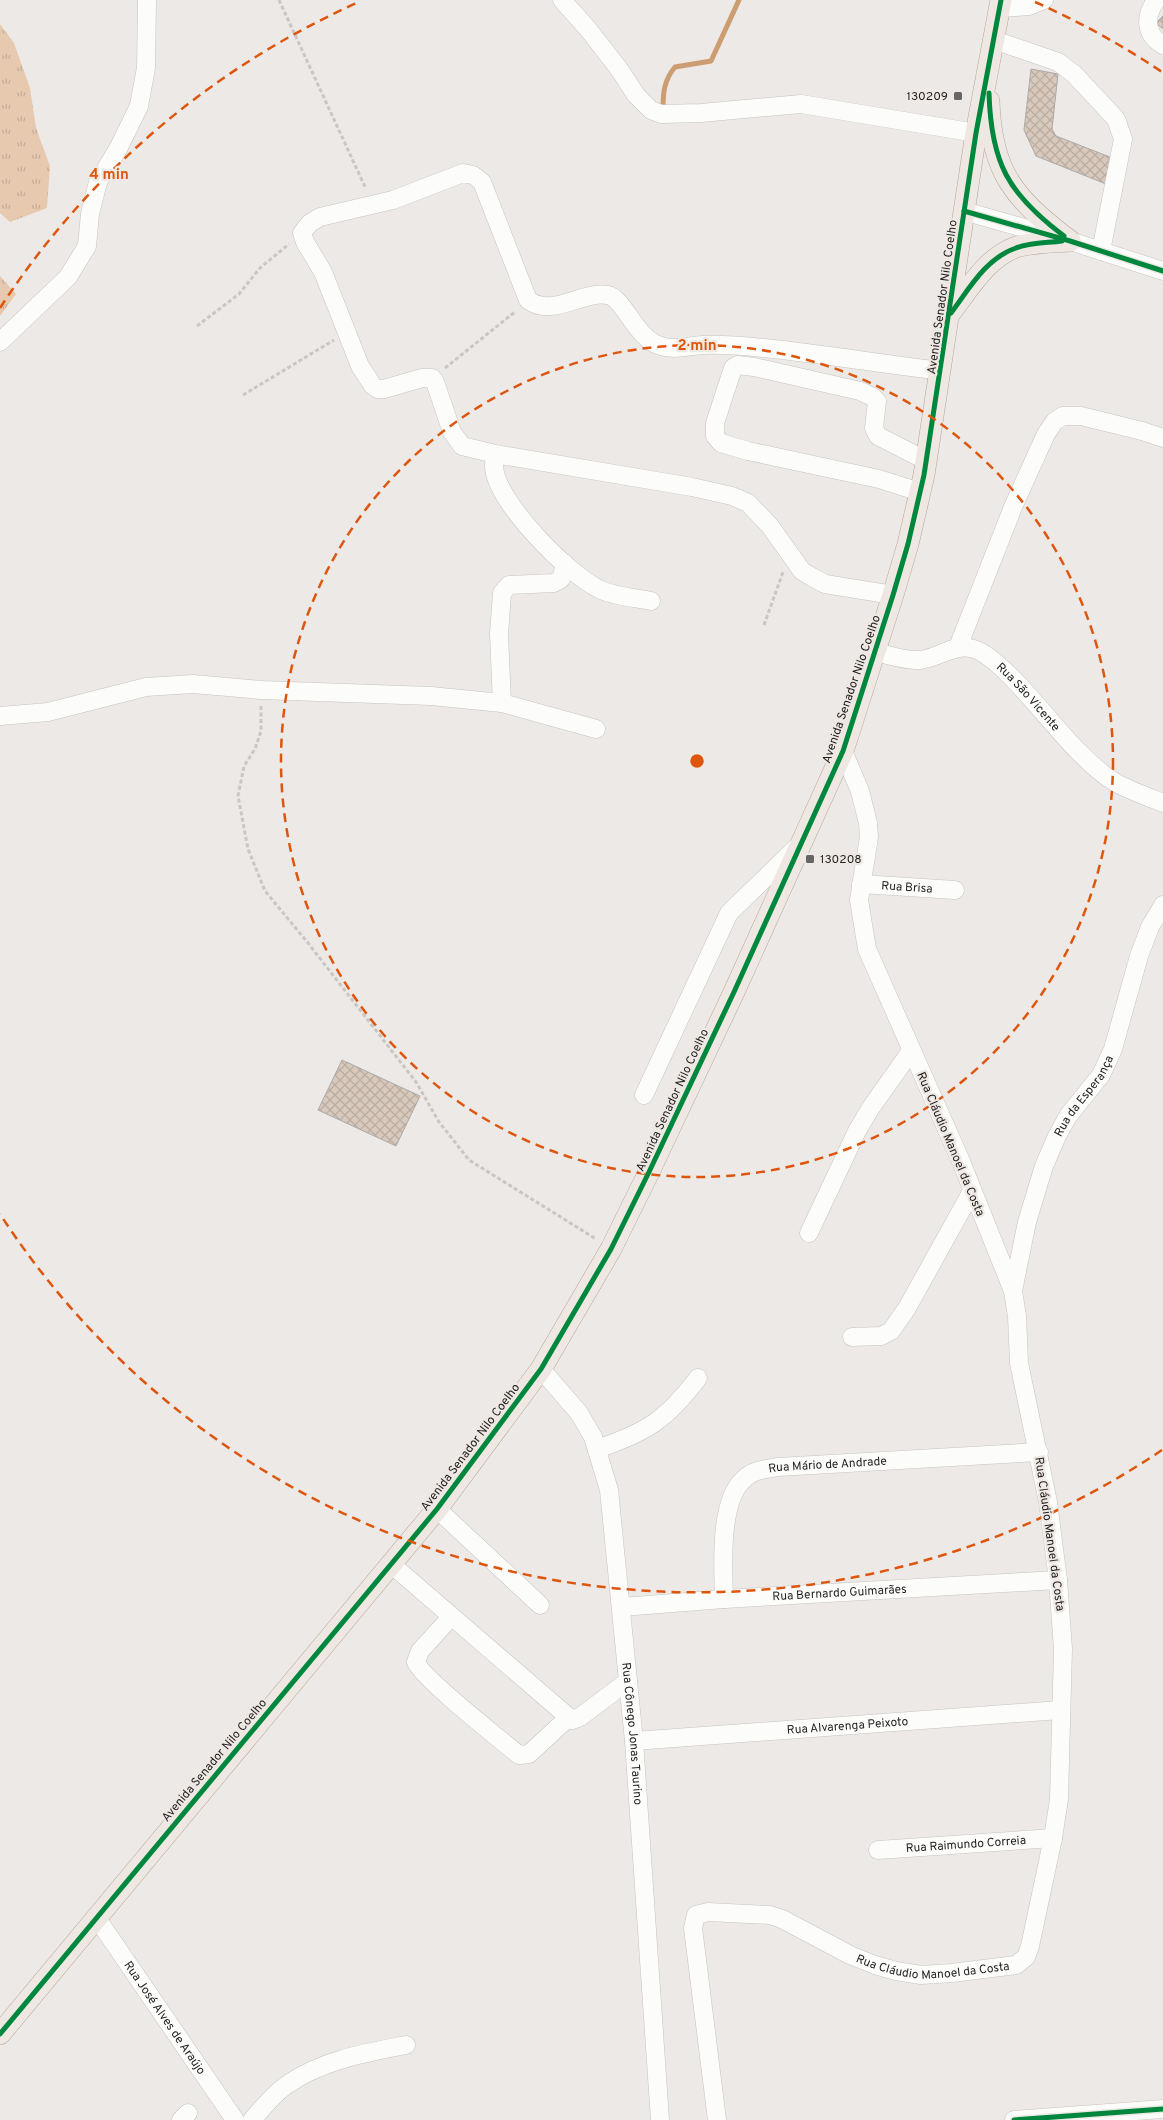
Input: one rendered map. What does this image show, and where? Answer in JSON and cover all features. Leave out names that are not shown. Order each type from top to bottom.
[{"type":"main road","name":"Avenida Senador Nilo Coelho","points":[[0,2034],[437,1509],[541,1369],[611,1249],[650,1172],[843,751],[893,595],[908,544],[926,460],[976,133],[1000,4]]},
{"type":"main road","points":[[988,70],[994,141],[1001,166],[1021,199],[1038,217],[1070,241]]},
{"type":"main road","points":[[949,315],[978,276],[1003,254],[1015,248],[1034,244],[1070,241]]},
{"type":"street","points":[[0,342],[68,277],[87,246],[90,214],[98,182],[118,149],[139,106],[146,68],[147,0]]},
{"type":"street","points":[[562,0],[613,61],[636,95],[650,110],[661,114],[701,114],[801,104],[976,133]]},
{"type":"street","points":[[1000,4],[1029,6],[1044,0]]},
{"type":"street","points":[[1156,0],[1149,10],[1147,19],[1152,36],[1163,45]]},
{"type":"street","points":[[994,40],[1058,62],[1074,74],[1116,119],[1123,139],[1101,251]]},
{"type":"street","points":[[893,595],[825,584],[802,571],[770,526],[748,503],[732,496],[686,486],[467,448],[457,441],[432,378],[422,378],[378,389],[373,386],[360,366],[323,272],[305,242],[302,233],[310,223],[320,217],[374,205],[417,192],[452,176],[463,173],[473,175],[482,182],[528,300],[535,305],[544,308],[592,296],[609,295],[617,300],[642,335],[657,345],[676,348],[702,345],[764,348],[941,371]]},
{"type":"street","points":[[964,211],[1070,241],[1163,271]]},
{"type":"street","points":[[920,492],[879,479],[721,443],[715,436],[715,423],[733,368],[738,365],[754,367],[860,391],[873,397],[877,402],[874,428],[878,436],[926,460]]},
{"type":"street","points":[[875,652],[919,660],[958,647],[1013,507],[1046,434],[1055,421],[1063,416],[1081,416],[1163,438]]},
{"type":"street","points":[[495,454],[494,466],[499,483],[509,500],[528,528],[565,564],[600,590],[652,601]]},
{"type":"street","points":[[502,704],[499,634],[502,593],[509,585],[554,583],[561,579],[565,564]]},
{"type":"street","name":"Rua São Vicente","points":[[958,647],[973,649],[983,653],[1008,674],[1076,750],[1096,768],[1116,783],[1163,803]]},
{"type":"street","points":[[0,716],[48,712],[146,687],[193,684],[261,690],[431,696],[502,704],[596,729]]},
{"type":"street","name":"Rua Cláudio Manoel da Costa","points":[[718,2120],[693,1928],[696,1915],[708,1912],[776,1917],[850,1955],[896,1971],[929,1975],[1016,1965],[1026,1957],[1030,1946],[1053,1838],[1059,1799],[1063,1648],[1058,1580],[1039,1452],[1019,1363],[1017,1316],[1013,1291],[867,948],[859,900],[860,884],[869,837],[868,824],[860,791],[843,751]]},
{"type":"street","points":[[644,1095],[729,913],[802,842]]},
{"type":"street","name":"Rua Brisa","points":[[860,884],[955,890]]},
{"type":"street","name":"Rua da Esperança","points":[[1013,1291],[1027,1222],[1044,1166],[1068,1116],[1101,1075],[1113,1049],[1139,956],[1150,927],[1163,905]]},
{"type":"street","points":[[809,1232],[857,1131],[870,1109],[911,1051]]},
{"type":"street","points":[[852,1337],[881,1336],[891,1331],[907,1308],[972,1191]]},
{"type":"street","name":"Rua Cônego Jonas Taurino","points":[[541,1369],[579,1413],[593,1437],[609,1490],[634,1742],[660,2120]]},
{"type":"street","points":[[597,1449],[625,1440],[657,1422],[677,1405],[698,1378]]},
{"type":"street","name":"Rua Mário de Andrade","points":[[724,1599],[722,1558],[726,1516],[742,1480],[755,1471],[778,1467],[1039,1452]]},
{"type":"street","points":[[437,1509],[540,1605]]},
{"type":"street","points":[[391,1564],[572,1720],[580,1717],[628,1681]]},
{"type":"street","name":"Rua Bernardo Guimarães","points":[[622,1607],[724,1599],[1058,1580]]},
{"type":"street","points":[[451,1616],[420,1651],[416,1662],[421,1671],[449,1696],[519,1755],[523,1756],[529,1754],[568,1717]]},
{"type":"street","name":"Rua Alvarenga Peixoto","points":[[634,1742],[1060,1710]]},
{"type":"street","name":"Rua Raimundo Correia","points":[[878,1850],[1053,1838]]},
{"type":"street","name":"Rua José Alves de Araújo","points":[[96,1917],[235,2120]]},
{"type":"street","points":[[252,2120],[287,2084],[316,2069],[352,2056],[406,2045]]},
{"type":"street","points":[[1014,2120],[1163,2109]]},
{"type":"path","points":[[278,0],[374,205]]},
{"type":"path","points":[[197,326],[240,294],[260,268],[302,233]]},
{"type":"path","points":[[432,378],[504,322],[528,300]]},
{"type":"path","points":[[243,395],[347,332]]},
{"type":"path","points":[[764,625],[789,555]]},
{"type":"path","points":[[261,690],[261,731],[255,749],[244,766],[238,796],[248,849],[264,891],[321,959],[416,1082],[439,1122],[469,1160],[611,1249]]},
{"type":"green space","points":[[0,24],[14,43],[30,88],[36,128],[50,166],[47,208],[10,222],[0,213]]},
{"type":"green space","points":[[0,276],[16,294],[0,316]]},
{"type":"building","points":[[1163,16],[1163,29],[1156,23]]},
{"type":"building","points":[[1031,69],[1058,74],[1052,129],[1056,136],[1115,159],[1106,184],[1036,156],[1024,130]]},
{"type":"building","points":[[342,1060],[420,1096],[396,1146],[318,1110]]},
{"type":"waterway","points":[[663,109],[665,87],[671,72],[675,67],[711,61],[739,0]]},
{"type":"cycle path","points":[[0,2034],[437,1509],[541,1369],[611,1249],[649,1172],[734,992],[843,751],[893,595],[908,544],[924,475],[976,133],[1001,0]]},
{"type":"cycle path","points":[[989,93],[994,139],[1006,175],[1016,191],[1029,206],[1064,236]]},
{"type":"cycle path","points":[[964,211],[1070,241],[1163,271]]},
{"type":"cycle path","points":[[951,313],[979,275],[1005,253],[1027,245],[1062,241]]},
{"type":"cycle path","points":[[1014,2120],[1163,2109]]},
{"type":"place","name":"130209","points":[[958,96]]},
{"type":"place","name":"130208","points":[[810,859]]}]
